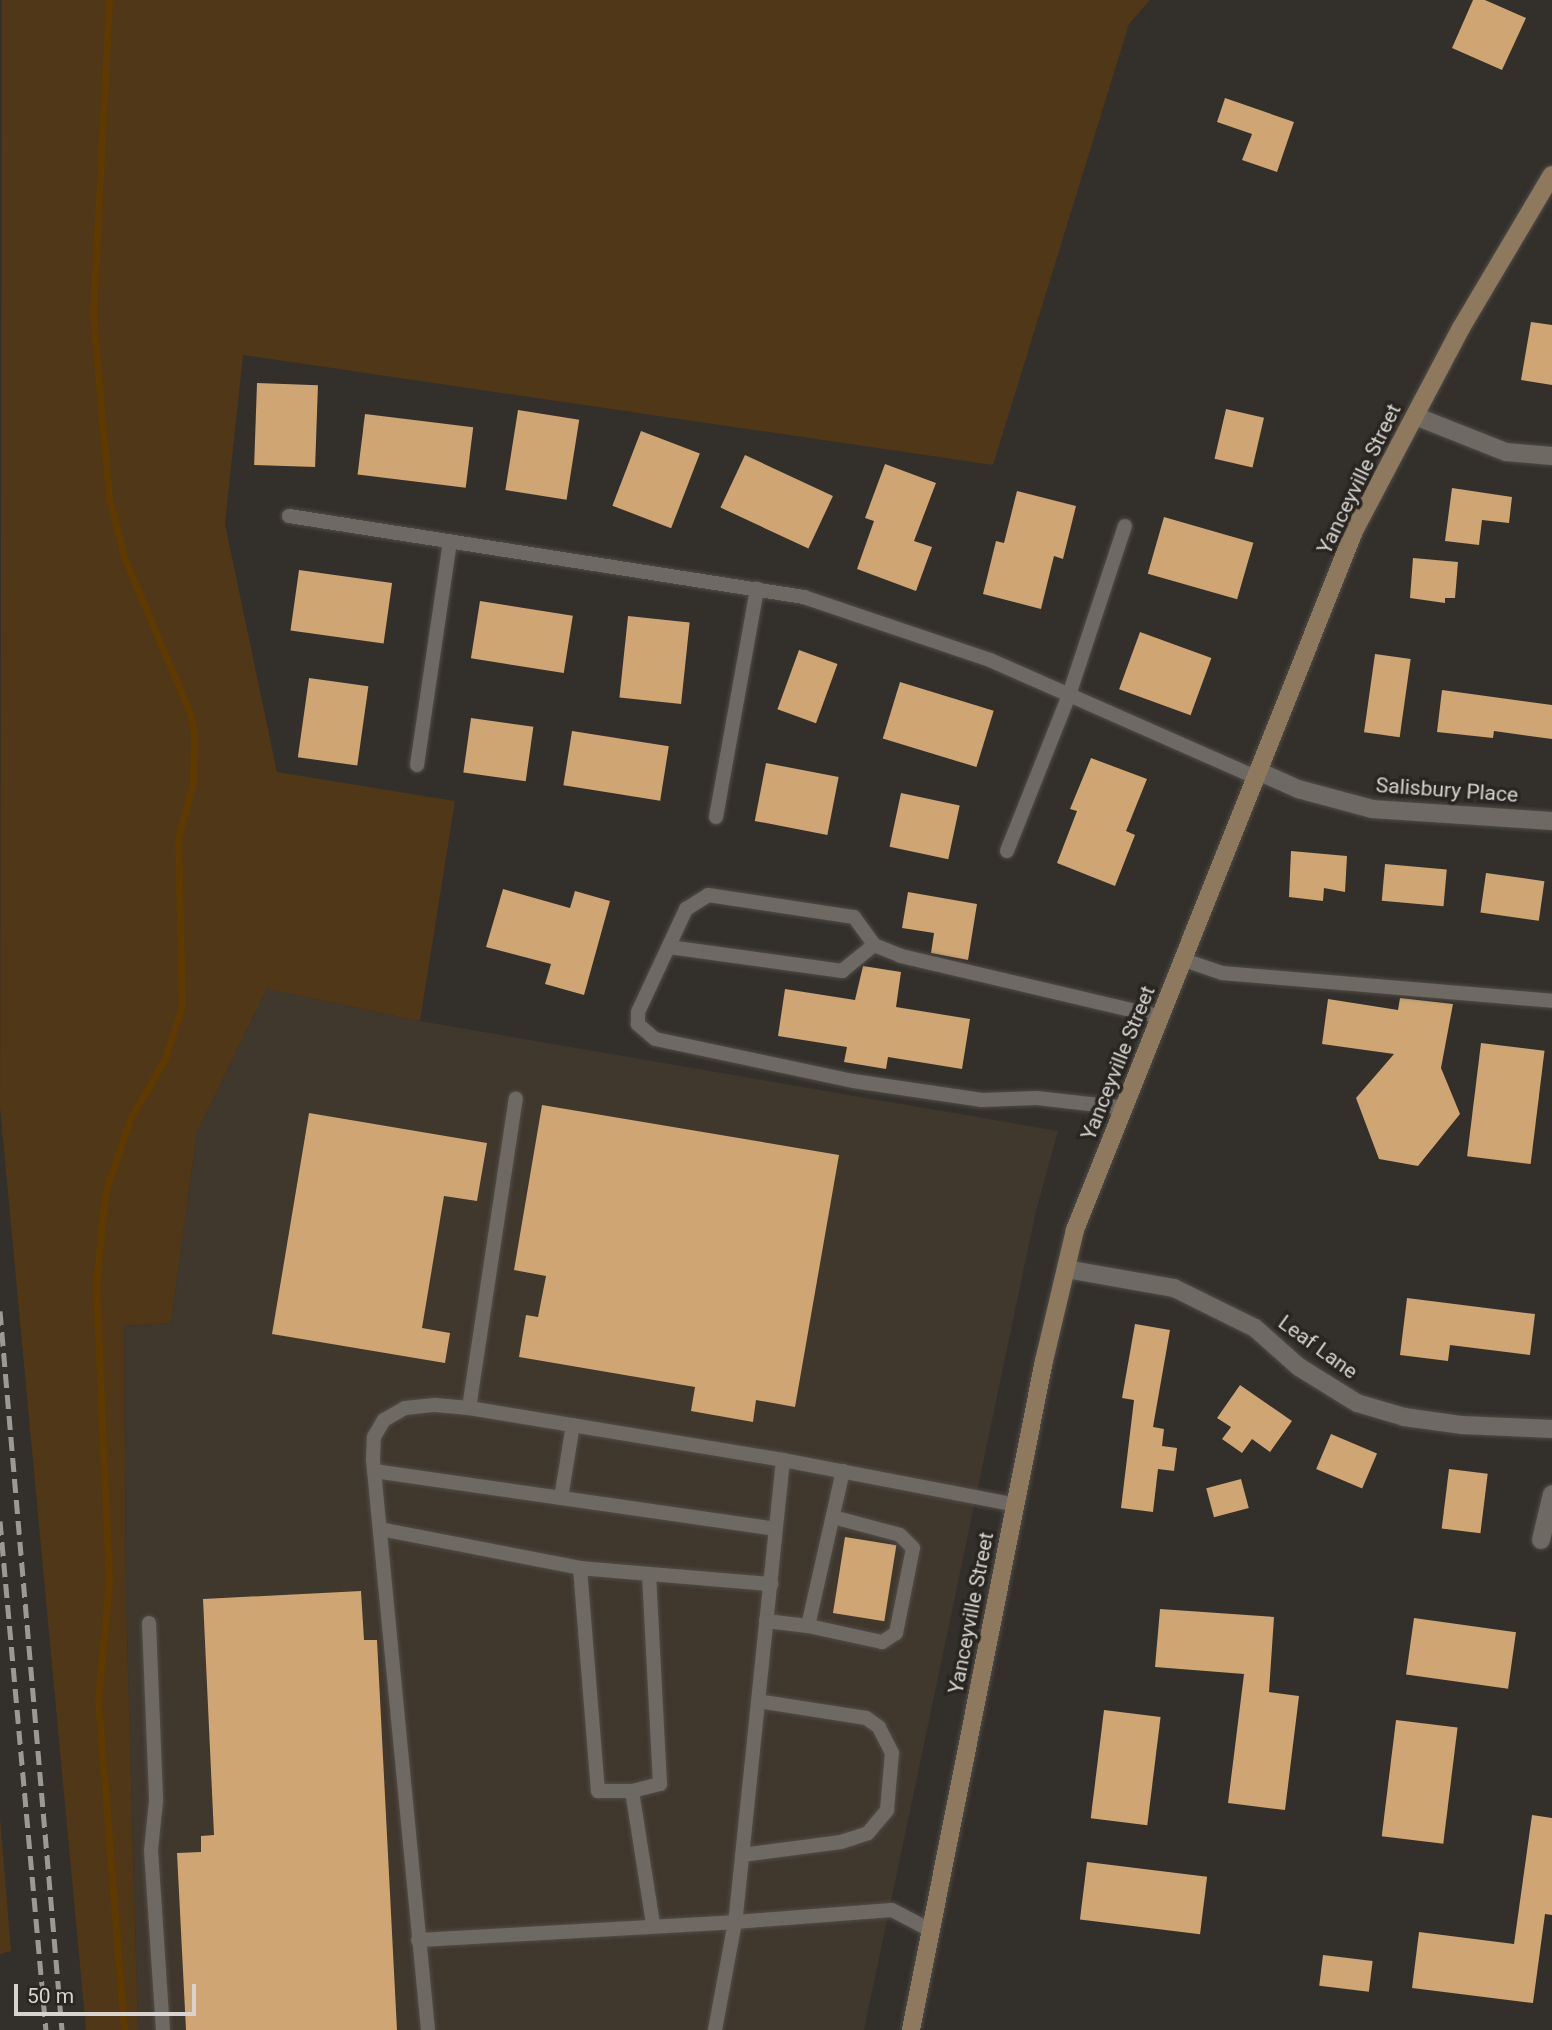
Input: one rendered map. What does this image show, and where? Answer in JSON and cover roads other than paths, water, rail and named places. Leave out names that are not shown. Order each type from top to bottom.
[{"type":"main road","name":"Yanceyville Street","points":[[911,2030],[1016,1505],[1075,1230],[1355,529],[1461,328],[1552,176]]},
{"type":"street","points":[[1415,416],[1506,452],[1552,456]]},
{"type":"street","name":"Salisbury Place","points":[[1259,775],[1298,789],[1372,809],[1552,821]]},
{"type":"street","name":"Leaf Lane","points":[[1066,1269],[1174,1288],[1255,1328],[1299,1367],[1357,1403],[1404,1417],[1462,1425],[1552,1429]]},
{"type":"street","points":[[1541,1540],[1552,1494]]},
{"type":"lane","points":[[289,516],[757,589],[829,605],[990,660],[1259,775]]},
{"type":"lane","points":[[1007,851],[1069,695],[1125,526]]},
{"type":"lane","points":[[417,765],[450,541]]},
{"type":"lane","points":[[716,817],[757,589]]},
{"type":"lane","points":[[1125,1108],[1037,1098],[982,1100],[853,1081],[655,1039],[638,1024],[638,1012],[686,909],[708,895],[854,917],[874,945],[901,956],[1161,1017]]},
{"type":"lane","points":[[669,947],[842,971],[874,945]]},
{"type":"lane","points":[[1184,960],[1222,973],[1552,1001]]},
{"type":"lane","points":[[469,1408],[516,1099]]},
{"type":"lane","points":[[428,2030],[374,1471],[374,1437],[384,1420],[405,1408],[435,1405],[469,1408],[783,1460],[1016,1505]]},
{"type":"lane","points":[[561,1498],[573,1425]]},
{"type":"lane","points":[[715,2030],[736,1922],[783,1460]]},
{"type":"lane","points":[[374,1471],[775,1529]]},
{"type":"lane","points":[[808,1626],[843,1471]]},
{"type":"lane","points":[[766,1621],[808,1626],[883,1642],[896,1633],[913,1548],[900,1535],[833,1517]]},
{"type":"lane","points":[[380,1529],[580,1568],[649,1576],[771,1584]]},
{"type":"lane","points":[[580,1568],[597,1791],[632,1791],[660,1784],[649,1576]]},
{"type":"lane","points":[[149,1623],[156,1801],[151,1850],[163,2030]]},
{"type":"lane","points":[[742,1856],[841,1842],[868,1833],[887,1810],[892,1753],[879,1727],[866,1718],[758,1701]]},
{"type":"lane","points":[[632,1791],[653,1924]]},
{"type":"lane","points":[[418,1940],[653,1924],[736,1922],[892,1910],[932,1931]]},
{"type":"waterway","points":[[109,0],[93,315],[109,497],[124,557],[190,713],[194,734],[193,782],[178,839],[182,1006],[165,1059],[130,1119],[105,1193],[96,1285],[109,1580],[98,1700],[124,2030]]},
{"type":"railway","points":[[0,1311],[62,2030]]},
{"type":"railway","points":[[0,1521],[46,2030]]}]
